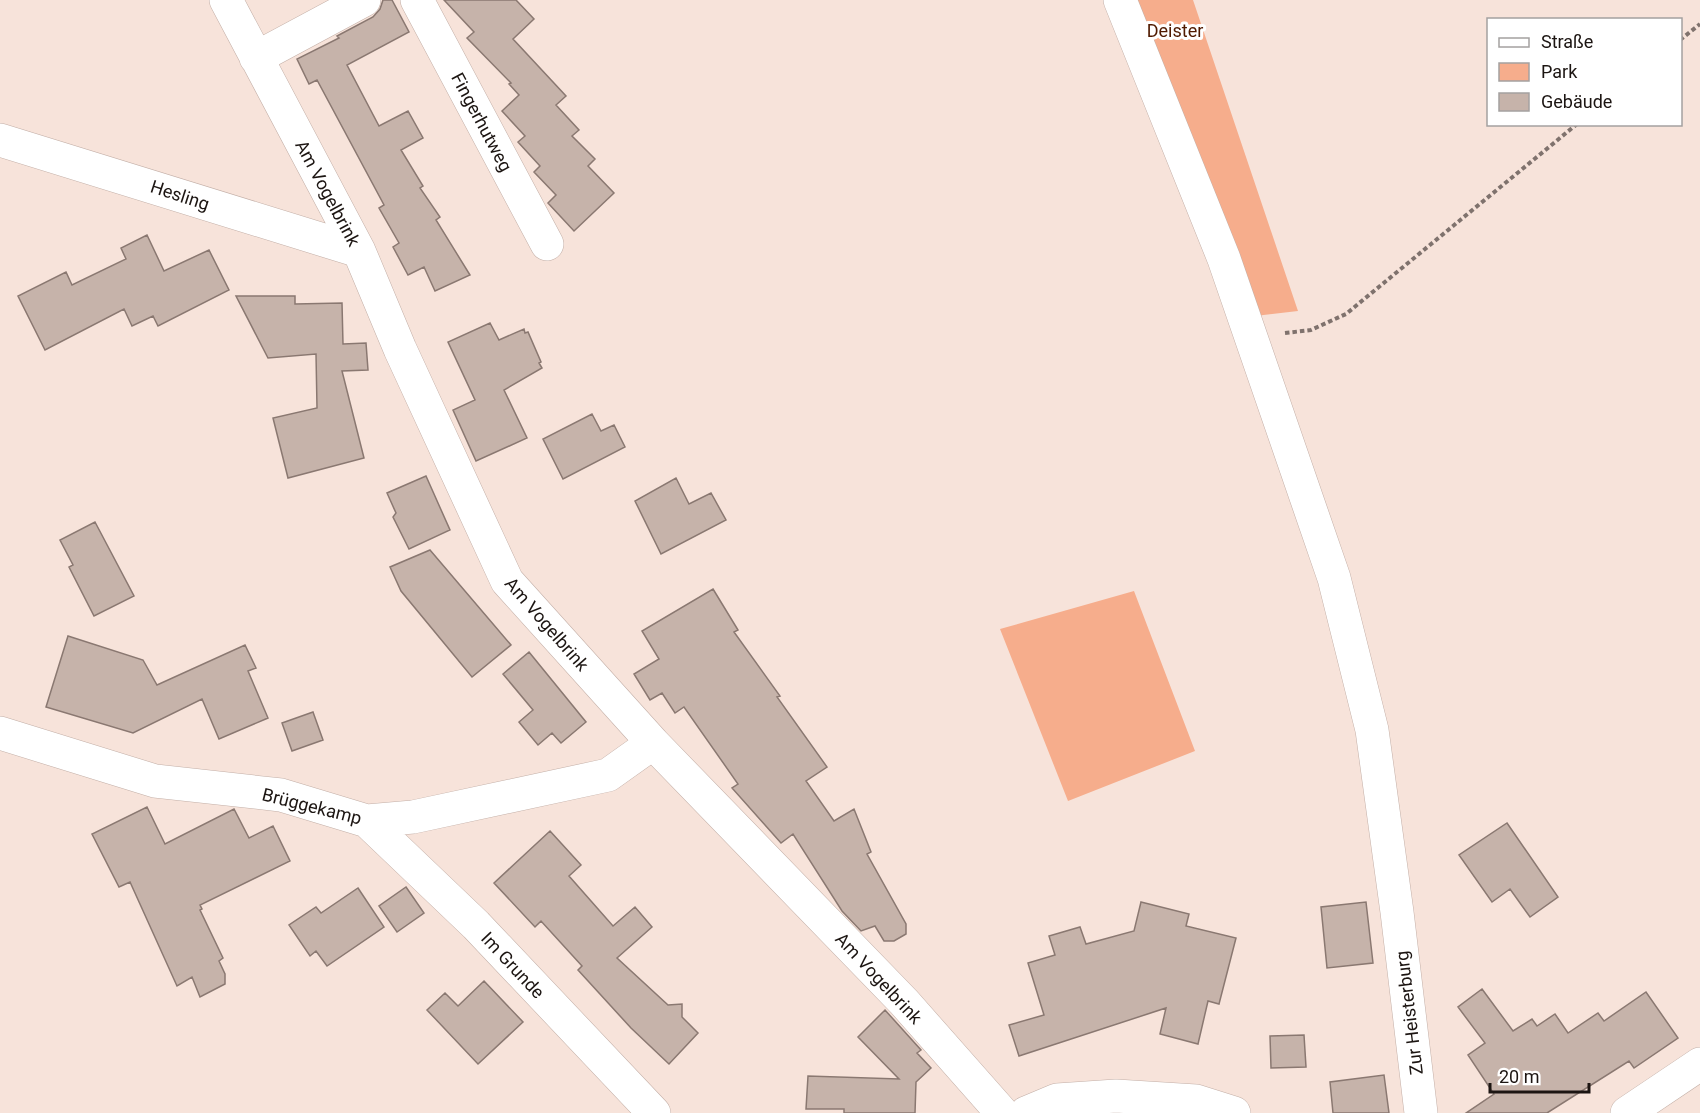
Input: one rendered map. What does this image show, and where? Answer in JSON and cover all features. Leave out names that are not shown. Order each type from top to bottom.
[{"type":"street","name":"Am Vogelbrink","points":[[226,0],[359,251],[400,349],[507,582],[653,743],[904,1002],[1002,1113]]},
{"type":"street","points":[[256,58],[364,0]]},
{"type":"street","name":"Fingerhutweg","points":[[417,0],[547,244]]},
{"type":"street","name":"Zur Heisterburg","points":[[1120,0],[1224,260],[1334,578],[1372,730],[1421,1113]]},
{"type":"street","name":"Hesling","points":[[0,140],[359,251]]},
{"type":"street","name":"Brüggekamp","points":[[0,733],[155,781],[281,795],[367,821],[413,817],[608,775],[653,743]]},
{"type":"street","name":"Im Grunde","points":[[367,821],[476,925],[654,1113]]},
{"type":"street","points":[[1627,1113],[1700,1064]]},
{"type":"street","points":[[1026,1113],[1057,1100],[1116,1096],[1196,1101],[1234,1113]]},
{"type":"path","points":[[1682,38],[1700,24]]},
{"type":"path","points":[[1252,337],[1311,330],[1346,314],[1575,126]]},
{"type":"green space","name":"Deister","points":[[1136,0],[1193,0],[1298,311],[1255,316]]},
{"type":"green space","points":[[1134,591],[1195,751],[1068,801],[1000,629]]},
{"type":"building","points":[[383,0],[392,0],[409,32],[347,65],[379,126],[408,111],[423,138],[401,150],[423,186],[420,188],[440,217],[436,220],[470,275],[435,291],[424,267],[408,275],[393,247],[399,243],[379,208],[384,205],[317,80],[309,84],[297,59],[339,38],[337,36],[373,17],[380,9]]},
{"type":"building","points":[[444,0],[516,0],[534,19],[513,39],[566,96],[556,105],[579,130],[572,136],[595,159],[588,166],[614,193],[574,231],[548,203],[556,195],[534,172],[540,166],[518,142],[525,136],[502,111],[519,95],[509,84],[511,83],[467,38],[474,32]]},
{"type":"building","points":[[147,235],[164,271],[209,250],[229,290],[158,326],[153,316],[132,326],[124,309],[45,350],[18,296],[66,272],[72,285],[126,259],[121,248]]},
{"type":"building","points":[[236,296],[295,296],[295,304],[342,303],[343,344],[366,343],[368,370],[342,371],[364,458],[288,478],[273,418],[317,408],[316,354],[268,358]]},
{"type":"building","points":[[490,323],[499,340],[524,329],[525,333],[528,332],[542,368],[504,390],[527,438],[476,461],[453,410],[475,400],[448,342]]},
{"type":"building","points":[[592,414],[601,431],[614,425],[625,447],[563,479],[543,439]]},
{"type":"building","points":[[426,476],[450,530],[409,549],[393,517],[396,513],[387,493]]},
{"type":"building","points":[[676,478],[689,504],[711,493],[726,520],[661,554],[635,501]]},
{"type":"building","points":[[95,522],[134,596],[94,616],[69,567],[73,565],[60,540]]},
{"type":"building","points":[[430,550],[511,645],[472,677],[401,591],[390,567]]},
{"type":"building","points":[[713,589],[738,630],[734,632],[827,767],[806,781],[834,821],[854,809],[871,852],[867,854],[906,924],[906,934],[894,941],[884,941],[875,926],[861,931],[842,911],[793,834],[781,843],[732,788],[738,784],[684,707],[675,713],[662,693],[650,700],[634,674],[659,659],[642,631]]},
{"type":"building","points":[[68,636],[143,660],[157,685],[245,645],[256,668],[248,671],[268,718],[219,739],[202,699],[133,733],[46,707]]},
{"type":"building","points":[[529,652],[586,722],[561,743],[552,733],[538,745],[519,722],[533,710],[503,674]]},
{"type":"building","points":[[313,712],[323,740],[292,751],[282,723]]},
{"type":"building","points":[[147,807],[165,844],[234,809],[249,838],[273,826],[290,861],[200,905],[202,909],[200,910],[223,958],[219,961],[225,974],[225,984],[200,997],[192,977],[177,986],[130,882],[119,887],[92,834]]},
{"type":"building","points":[[1507,823],[1558,897],[1530,917],[1510,889],[1492,902],[1459,855]]},
{"type":"building","points":[[550,831],[581,865],[569,876],[613,926],[635,907],[652,927],[617,958],[668,1005],[682,1004],[682,1017],[698,1033],[669,1064],[631,1028],[578,970],[582,966],[541,921],[535,927],[494,883]]},
{"type":"building","points":[[406,887],[424,913],[397,932],[379,906]]},
{"type":"building","points":[[358,888],[384,927],[327,966],[316,951],[310,956],[289,925],[316,907],[321,913]]},
{"type":"building","points":[[1141,902],[1189,914],[1186,926],[1236,938],[1219,1004],[1208,1001],[1198,1044],[1160,1034],[1166,1008],[1019,1056],[1009,1025],[1044,1015],[1028,963],[1055,955],[1049,936],[1080,927],[1086,944],[1134,931]]},
{"type":"building","points":[[1366,902],[1373,963],[1327,968],[1321,907]]},
{"type":"building","points":[[484,981],[523,1022],[478,1064],[427,1010],[445,993],[458,1006]]},
{"type":"building","points":[[1482,989],[1513,1031],[1532,1019],[1537,1026],[1555,1014],[1568,1033],[1598,1013],[1604,1021],[1646,992],[1678,1038],[1634,1068],[1629,1061],[1547,1113],[1466,1113],[1494,1094],[1468,1055],[1485,1043],[1458,1007]]},
{"type":"building","points":[[885,1010],[921,1050],[917,1053],[931,1068],[916,1082],[915,1113],[844,1113],[844,1109],[806,1109],[808,1076],[899,1079],[858,1037]]},
{"type":"building","points":[[1304,1035],[1306,1067],[1271,1068],[1270,1036]]},
{"type":"building","points":[[1384,1075],[1389,1113],[1333,1113],[1330,1082]]}]
